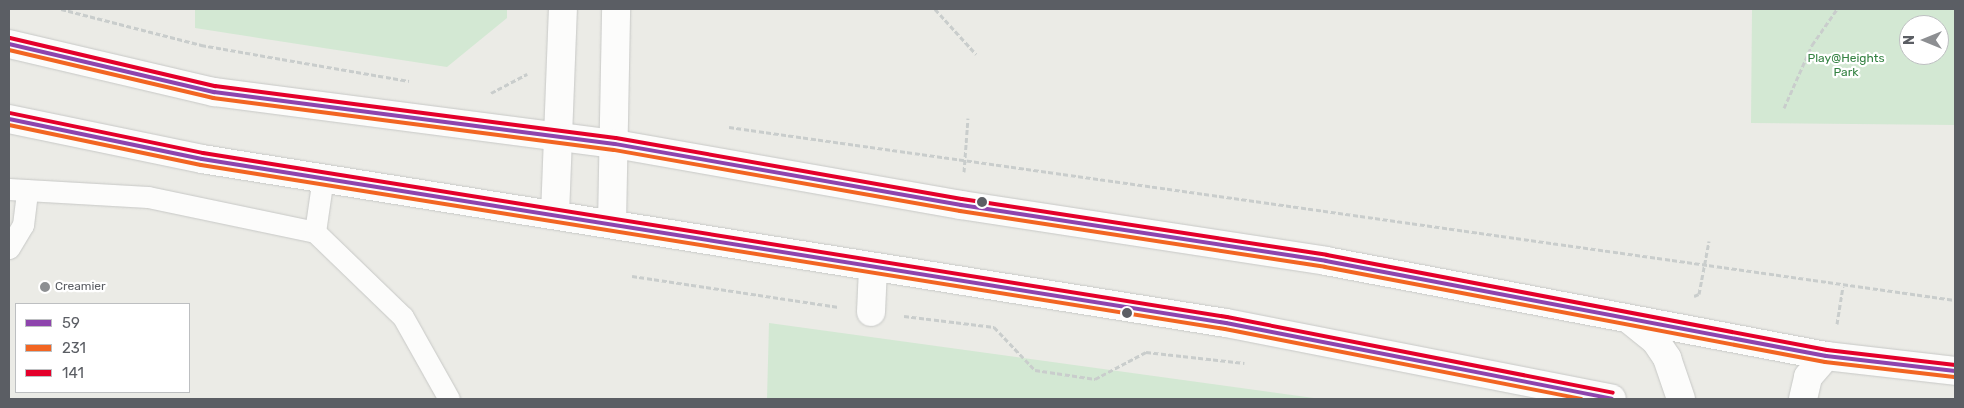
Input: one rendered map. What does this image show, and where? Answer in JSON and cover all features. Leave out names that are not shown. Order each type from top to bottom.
[{"type":"main road","points":[[555,215],[561,138],[563,9]]},
{"type":"main road","points":[[612,224],[615,144],[616,9]]},
{"type":"main road","points":[[9,44],[214,92],[615,144],[961,205],[1326,262],[1826,356],[1955,371]]},
{"type":"main road","points":[[9,119],[324,178],[873,268],[1226,323],[1612,399]]},
{"type":"main road","points":[[871,312],[873,268]]},
{"type":"main road","points":[[1630,320],[1655,340],[1667,358],[1681,399]]},
{"type":"main road","points":[[1803,399],[1808,377],[1826,356]]},
{"type":"lane","points":[[315,232],[324,178]]},
{"type":"lane","points":[[9,248],[23,226],[18,189],[148,197],[315,232],[402,317],[450,399]]},
{"type":"path","points":[[61,9],[201,46],[412,81]]},
{"type":"path","points":[[936,9],[976,54]]},
{"type":"path","points":[[1784,108],[1812,46],[1837,9]]},
{"type":"path","points":[[488,94],[529,73],[534,65]]},
{"type":"path","points":[[961,205],[968,118]]},
{"type":"path","points":[[718,126],[1704,267],[1955,300]]},
{"type":"path","points":[[1699,294],[1709,241]]},
{"type":"path","points":[[632,276],[871,312],[994,327],[1035,370],[1095,379],[1146,352],[1253,364]]},
{"type":"green space","points":[[195,9],[507,9],[507,18],[447,67],[195,28]]},
{"type":"green space","name":"Play@Heights Park","points":[[1752,9],[1955,9],[1955,125],[1751,123]]},
{"type":"green space","points":[[769,323],[1321,399],[767,399]]},
{"type":"transit line","name":"141","points":[[10,38],[215,86],[616,138],[962,199],[1327,255],[1827,350],[1955,365]]},
{"type":"transit line","name":"59","points":[[9,44],[214,92],[615,144],[961,205],[1326,261],[1826,356],[1955,371]]},
{"type":"transit line","name":"231","points":[[9,50],[213,98],[614,150],[960,211],[1325,267],[1825,362],[1954,377]]},
{"type":"transit line","name":"141","points":[[10,113],[203,153],[1227,317],[1613,393]]},
{"type":"transit line","name":"59","points":[[9,119],[202,159],[1226,323],[1612,399]]},
{"type":"transit line","name":"231","points":[[9,125],[201,165],[1225,329],[1581,399]]},
{"type":"place","name":"Creamier","points":[[45,287]]}]
